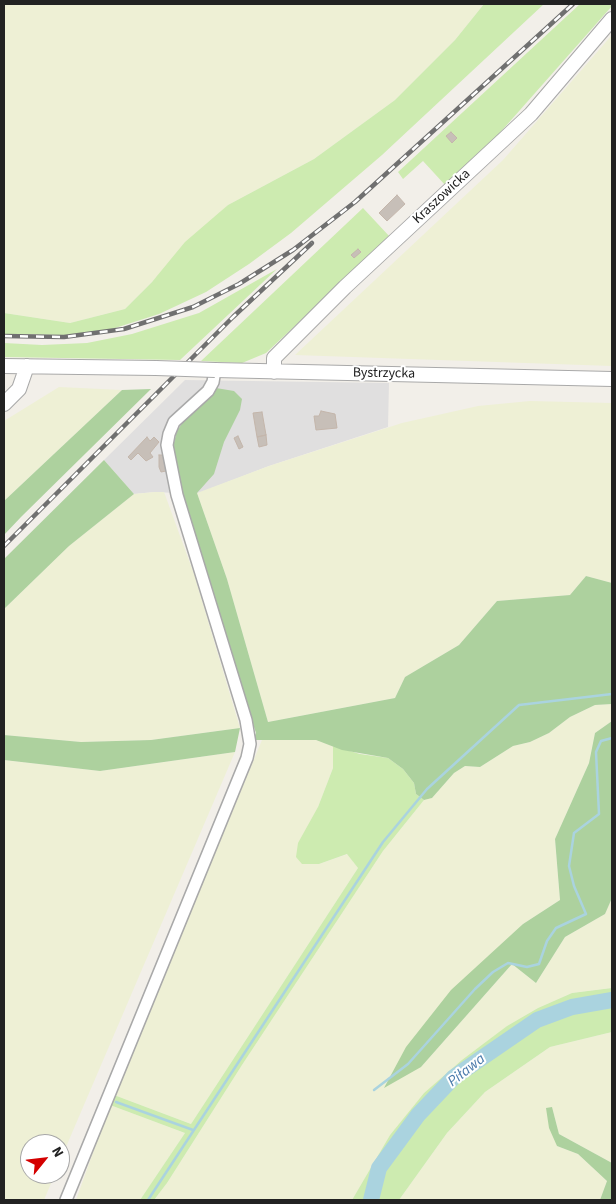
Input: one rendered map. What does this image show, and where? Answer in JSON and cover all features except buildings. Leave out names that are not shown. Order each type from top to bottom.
[{"type":"street","name":"Kraszowicka","points":[[274,372],[274,358],[345,287],[531,114],[612,19]]},
{"type":"street","name":"Bystrzycka","points":[[4,366],[612,379]]},
{"type":"street","points":[[4,404],[20,389],[27,366]]},
{"type":"street","points":[[66,1200],[247,758],[250,744],[246,720],[178,495],[167,445],[174,422],[208,391],[213,382],[215,370]]},
{"type":"shaded area","points":[[185,380],[389,383],[388,427],[269,466],[197,494],[155,492],[134,494],[104,460]]},
{"type":"green space","points":[[4,4],[484,4],[455,40],[395,100],[314,159],[228,205],[125,309],[70,323],[4,313]]},
{"type":"green space","points":[[484,4],[544,4],[382,155],[291,233],[249,264],[206,292],[159,314],[112,329],[66,335],[4,334],[4,313],[70,323],[125,309],[152,282],[185,242],[228,205],[314,159],[395,100],[455,40]]},
{"type":"green space","points":[[580,4],[612,4],[612,6],[497,136],[446,186],[423,161],[403,179],[398,172]]},
{"type":"green space","points":[[612,35],[612,366],[295,355],[503,160]]},
{"type":"green space","points":[[363,208],[390,237],[266,353],[242,363],[201,361]]},
{"type":"green space","points":[[277,269],[180,360],[4,357],[4,343],[42,345],[87,343],[132,334],[199,313]]},
{"type":"green space","points":[[59,387],[122,390],[4,501],[4,421]]},
{"type":"green space","points":[[216,388],[234,391],[242,399],[240,410],[224,442],[214,474],[197,493],[227,579],[268,722],[395,698],[405,677],[459,645],[497,601],[570,595],[586,576],[612,583],[612,704],[595,705],[570,717],[549,733],[530,742],[513,746],[480,767],[465,766],[454,773],[432,798],[424,800],[416,794],[414,783],[403,769],[388,758],[342,750],[316,740],[253,740],[256,733],[175,470],[173,446],[177,431],[187,416]]},
{"type":"green space","points":[[151,389],[4,535],[4,501],[122,390]]},
{"type":"green space","points":[[530,401],[612,403],[612,583],[586,576],[570,595],[497,601],[459,645],[405,677],[395,698],[268,722],[227,579],[197,493],[269,466],[402,423],[478,406]]},
{"type":"green space","points":[[104,460],[134,494],[69,546],[4,609],[4,559]]},
{"type":"green space","points":[[164,492],[194,574],[240,728],[151,740],[81,742],[4,735],[4,609],[69,546],[134,494]]},
{"type":"green space","points":[[612,704],[612,721],[595,733],[589,763],[555,839],[560,900],[523,924],[421,1067],[512,964],[536,983],[565,937],[605,914],[612,898],[612,988],[572,993],[538,1008],[507,1026],[424,1093],[390,1135],[352,1200],[154,1200],[167,1183],[383,851],[424,800],[432,798],[454,773],[465,766],[480,767],[513,746],[530,742],[549,733],[570,717],[595,705]]},
{"type":"green space","points":[[612,721],[612,898],[605,914],[565,937],[536,983],[512,964],[421,1067],[384,1088],[406,1047],[451,990],[523,924],[560,900],[555,839],[589,763],[595,733]]},
{"type":"green space","points":[[240,728],[235,752],[100,771],[4,760],[4,735],[81,742],[151,740]]},
{"type":"green space","points":[[262,740],[316,740],[333,746],[333,768],[318,807],[319,864],[348,854],[358,868],[191,1124],[114,1095]]},
{"type":"green space","points":[[333,746],[360,754],[388,758],[403,769],[414,783],[416,794],[424,800],[383,851],[167,1183],[154,1200],[140,1200],[185,1133],[110,1105],[114,1095],[191,1124],[358,868],[347,854],[319,864],[302,864],[296,857],[298,843],[318,807],[333,768]]},
{"type":"green space","points":[[235,752],[70,1138],[70,1134],[20,1134],[20,1184],[51,1184],[44,1200],[4,1200],[4,760],[100,771]]},
{"type":"green space","points":[[612,988],[612,1032],[550,1047],[485,1092],[447,1133],[399,1200],[352,1200],[390,1135],[424,1093],[462,1060],[507,1026],[538,1008],[572,993]]},
{"type":"green space","points":[[612,1032],[612,1163],[559,1134],[552,1107],[557,1146],[578,1154],[607,1181],[600,1200],[399,1200],[447,1133],[485,1092],[550,1047]]},
{"type":"green space","points":[[110,1105],[185,1133],[140,1200],[76,1200]]},
{"type":"green space","points":[[552,1107],[559,1134],[612,1163],[612,1200],[600,1200],[607,1181],[578,1154],[557,1146],[549,1128],[546,1108]]},
{"type":"waterway","points":[[148,1200],[383,842],[427,789],[519,705],[612,694]]},
{"type":"waterway","points":[[374,1090],[408,1064],[475,989],[493,972],[508,963],[527,967],[539,964],[547,941],[556,928],[586,914],[574,886],[569,866],[574,833],[599,814],[596,752],[601,741],[612,738]]},
{"type":"waterway","name":"Piława","points":[[371,1200],[379,1168],[418,1115],[454,1077],[537,1020],[572,1007],[612,1000]]},
{"type":"waterway","points":[[116,1102],[193,1130]]},
{"type":"railway","points":[[4,336],[64,337],[124,329],[193,307],[239,284],[293,250],[355,202],[573,4]]},
{"type":"railway","points":[[4,546],[233,317],[312,243]]}]
